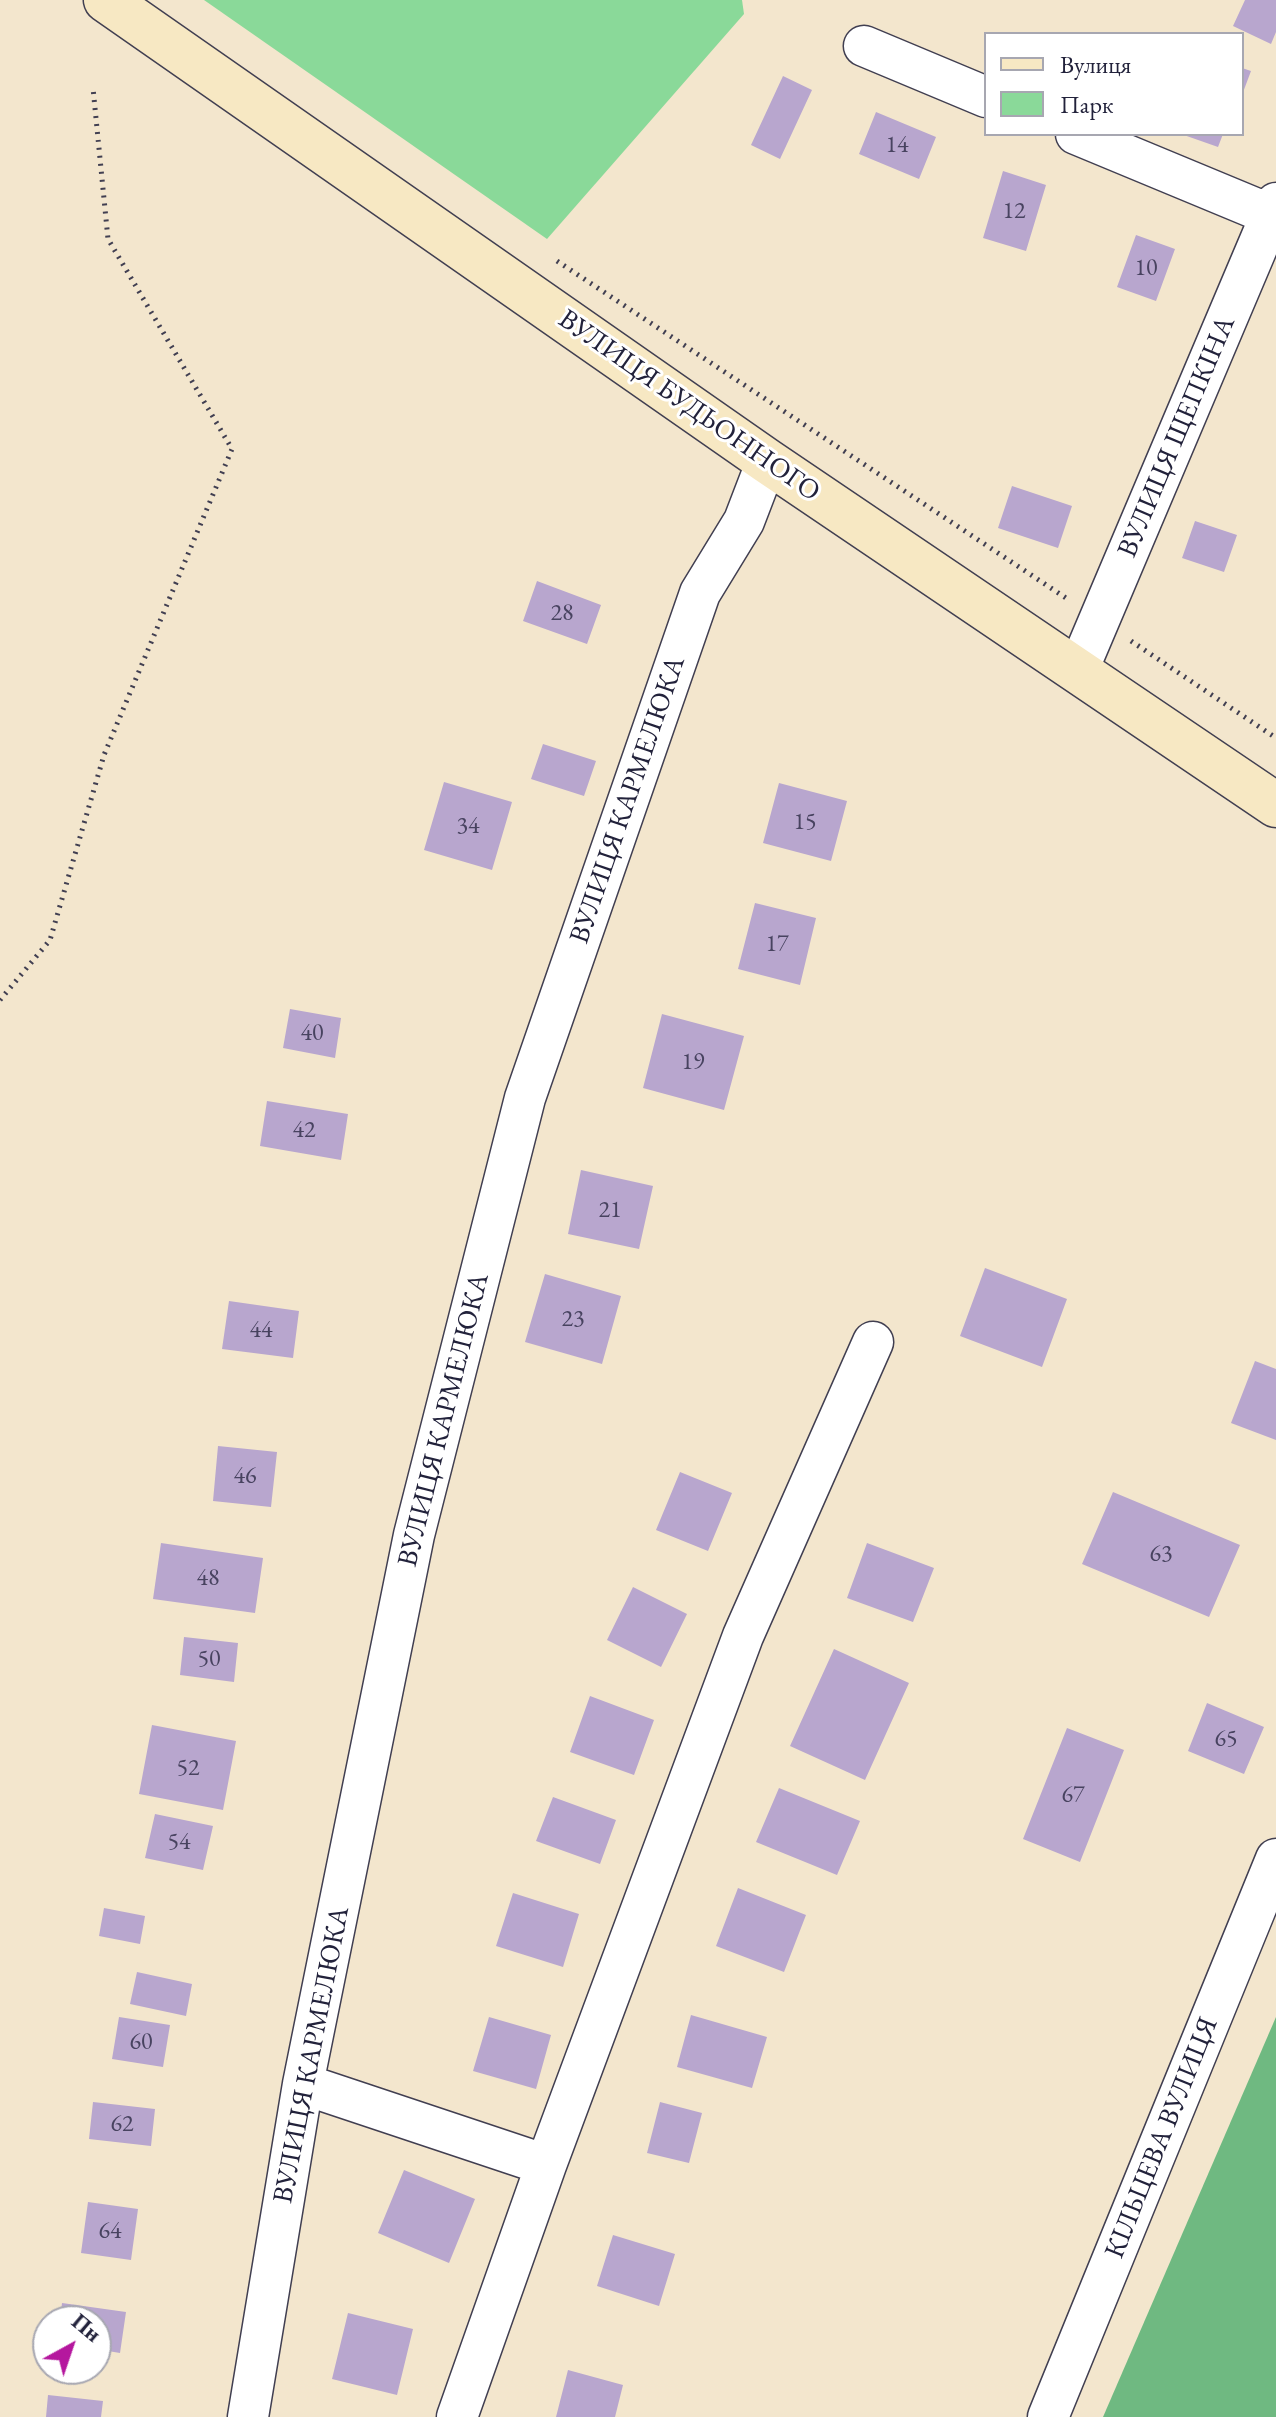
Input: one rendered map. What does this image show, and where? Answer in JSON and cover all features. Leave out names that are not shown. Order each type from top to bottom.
[{"type":"main road","name":"ВУЛИЦЯ БУДЬОННОГО","points":[[106,0],[767,461],[1276,805]]},
{"type":"street","points":[[864,46],[984,96]]},
{"type":"street","points":[[1081,136],[1274,212]]},
{"type":"street","name":"ВУЛИЦЯ ЩЕПКІНА","points":[[1078,670],[1274,212]]},
{"type":"street","name":"ВУЛИЦЯ КАРМЕЛЮКА","points":[[248,2417],[303,2084],[414,1535],[525,1098],[700,593],[744,521],[767,461]]},
{"type":"street","points":[[457,2417],[546,2165],[743,1636],[873,1342]]},
{"type":"street","name":"КІЛЬЦЕВА ВУЛИЦЯ","points":[[1048,2417],[1276,1859]]},
{"type":"street","points":[[303,2084],[546,2165]]},
{"type":"path","points":[[0,1000],[50,940],[104,755],[232,449],[108,239],[93,88]]},
{"type":"path","points":[[549,255],[1276,738]]},
{"type":"green space","points":[[204,0],[742,0],[744,14],[547,239]]},
{"type":"green space","points":[[1276,2017],[1276,2417],[1103,2417]]},
{"type":"building","points":[[1245,0],[1276,0],[1276,32],[1271,44],[1233,26]]},
{"type":"building","points":[[1244,69],[1251,71],[1244,90]]},
{"type":"building","points":[[783,76],[812,90],[780,159],[751,145]]},
{"type":"building","points":[[876,112],[936,137],[919,179],[859,154]]},
{"type":"building","points":[[1187,136],[1222,136],[1218,147]]},
{"type":"building","points":[[1003,171],[1046,185],[1026,251],[983,238]]},
{"type":"building","points":[[1136,235],[1175,249],[1156,301],[1117,287]]},
{"type":"building","points":[[1012,486],[1072,506],[1058,548],[998,528]]},
{"type":"building","points":[[1195,521],[1237,535],[1224,572],[1182,558]]},
{"type":"building","points":[[537,581],[601,605],[587,644],[523,621]]},
{"type":"building","points":[[543,744],[596,761],[584,796],[531,779]]},
{"type":"building","points":[[444,782],[512,802],[492,870],[424,850]]},
{"type":"building","points":[[779,783],[847,801],[831,861],[763,843]]},
{"type":"building","points":[[755,903],[816,918],[800,985],[738,969]]},
{"type":"building","points":[[290,1009],[341,1018],[335,1058],[283,1048]]},
{"type":"building","points":[[662,1014],[744,1036],[724,1110],[643,1088]]},
{"type":"building","points":[[267,1101],[348,1114],[341,1160],[260,1146]]},
{"type":"building","points":[[581,1170],[653,1186],[639,1249],[568,1234]]},
{"type":"building","points":[[985,1268],[1067,1299],[1042,1367],[960,1336]]},
{"type":"building","points":[[545,1274],[621,1296],[602,1364],[525,1342]]},
{"type":"building","points":[[229,1301],[299,1311],[293,1358],[222,1349]]},
{"type":"building","points":[[1255,1361],[1276,1369],[1276,1440],[1231,1423]]},
{"type":"building","points":[[218,1446],[277,1452],[271,1507],[213,1501]]},
{"type":"building","points":[[680,1472],[732,1493],[708,1551],[656,1530]]},
{"type":"building","points":[[1113,1492],[1240,1545],[1209,1617],[1082,1564]]},
{"type":"building","points":[[161,1543],[263,1558],[255,1613],[153,1599]]},
{"type":"building","points":[[867,1543],[934,1568],[913,1622],[847,1598]]},
{"type":"building","points":[[633,1587],[687,1614],[661,1667],[607,1640]]},
{"type":"building","points":[[184,1637],[238,1643],[234,1682],[180,1675]]},
{"type":"building","points":[[834,1649],[909,1683],[865,1780],[790,1746]]},
{"type":"building","points":[[590,1696],[654,1720],[634,1775],[570,1752]]},
{"type":"building","points":[[1207,1703],[1264,1727],[1244,1774],[1188,1751]]},
{"type":"building","points":[[152,1725],[236,1741],[223,1810],[139,1794]]},
{"type":"building","points":[[1067,1728],[1124,1750],[1080,1862],[1023,1839]]},
{"type":"building","points":[[779,1788],[860,1821],[837,1875],[756,1842]]},
{"type":"building","points":[[553,1797],[616,1820],[600,1864],[536,1841]]},
{"type":"building","points":[[155,1814],[213,1826],[203,1870],[145,1858]]},
{"type":"building","points":[[738,1888],[806,1915],[784,1972],[716,1946]]},
{"type":"building","points":[[513,1893],[579,1914],[563,1967],[496,1946]]},
{"type":"building","points":[[104,1908],[145,1916],[140,1944],[99,1936]]},
{"type":"building","points":[[137,1972],[192,1984],[186,2016],[130,2004]]},
{"type":"building","points":[[691,2015],[767,2037],[752,2088],[677,2067]]},
{"type":"building","points":[[119,2017],[170,2025],[163,2067],[112,2059]]},
{"type":"building","points":[[489,2017],[551,2035],[536,2089],[473,2071]]},
{"type":"building","points":[[93,2102],[155,2109],[151,2146],[89,2139]]},
{"type":"building","points":[[660,2102],[702,2113],[689,2163],[647,2153]]},
{"type":"building","points":[[404,2170],[475,2199],[449,2263],[378,2233]]},
{"type":"building","points":[[88,2202],[138,2209],[131,2260],[81,2253]]},
{"type":"building","points":[[613,2235],[675,2254],[659,2306],[597,2286]]},
{"type":"building","points":[[112,2310],[126,2312],[120,2353],[112,2352]]},
{"type":"building","points":[[348,2313],[413,2329],[397,2395],[332,2379]]},
{"type":"building","points":[[568,2370],[623,2385],[615,2417],[556,2417]]},
{"type":"building","points":[[48,2395],[103,2401],[101,2417],[46,2417]]}]
